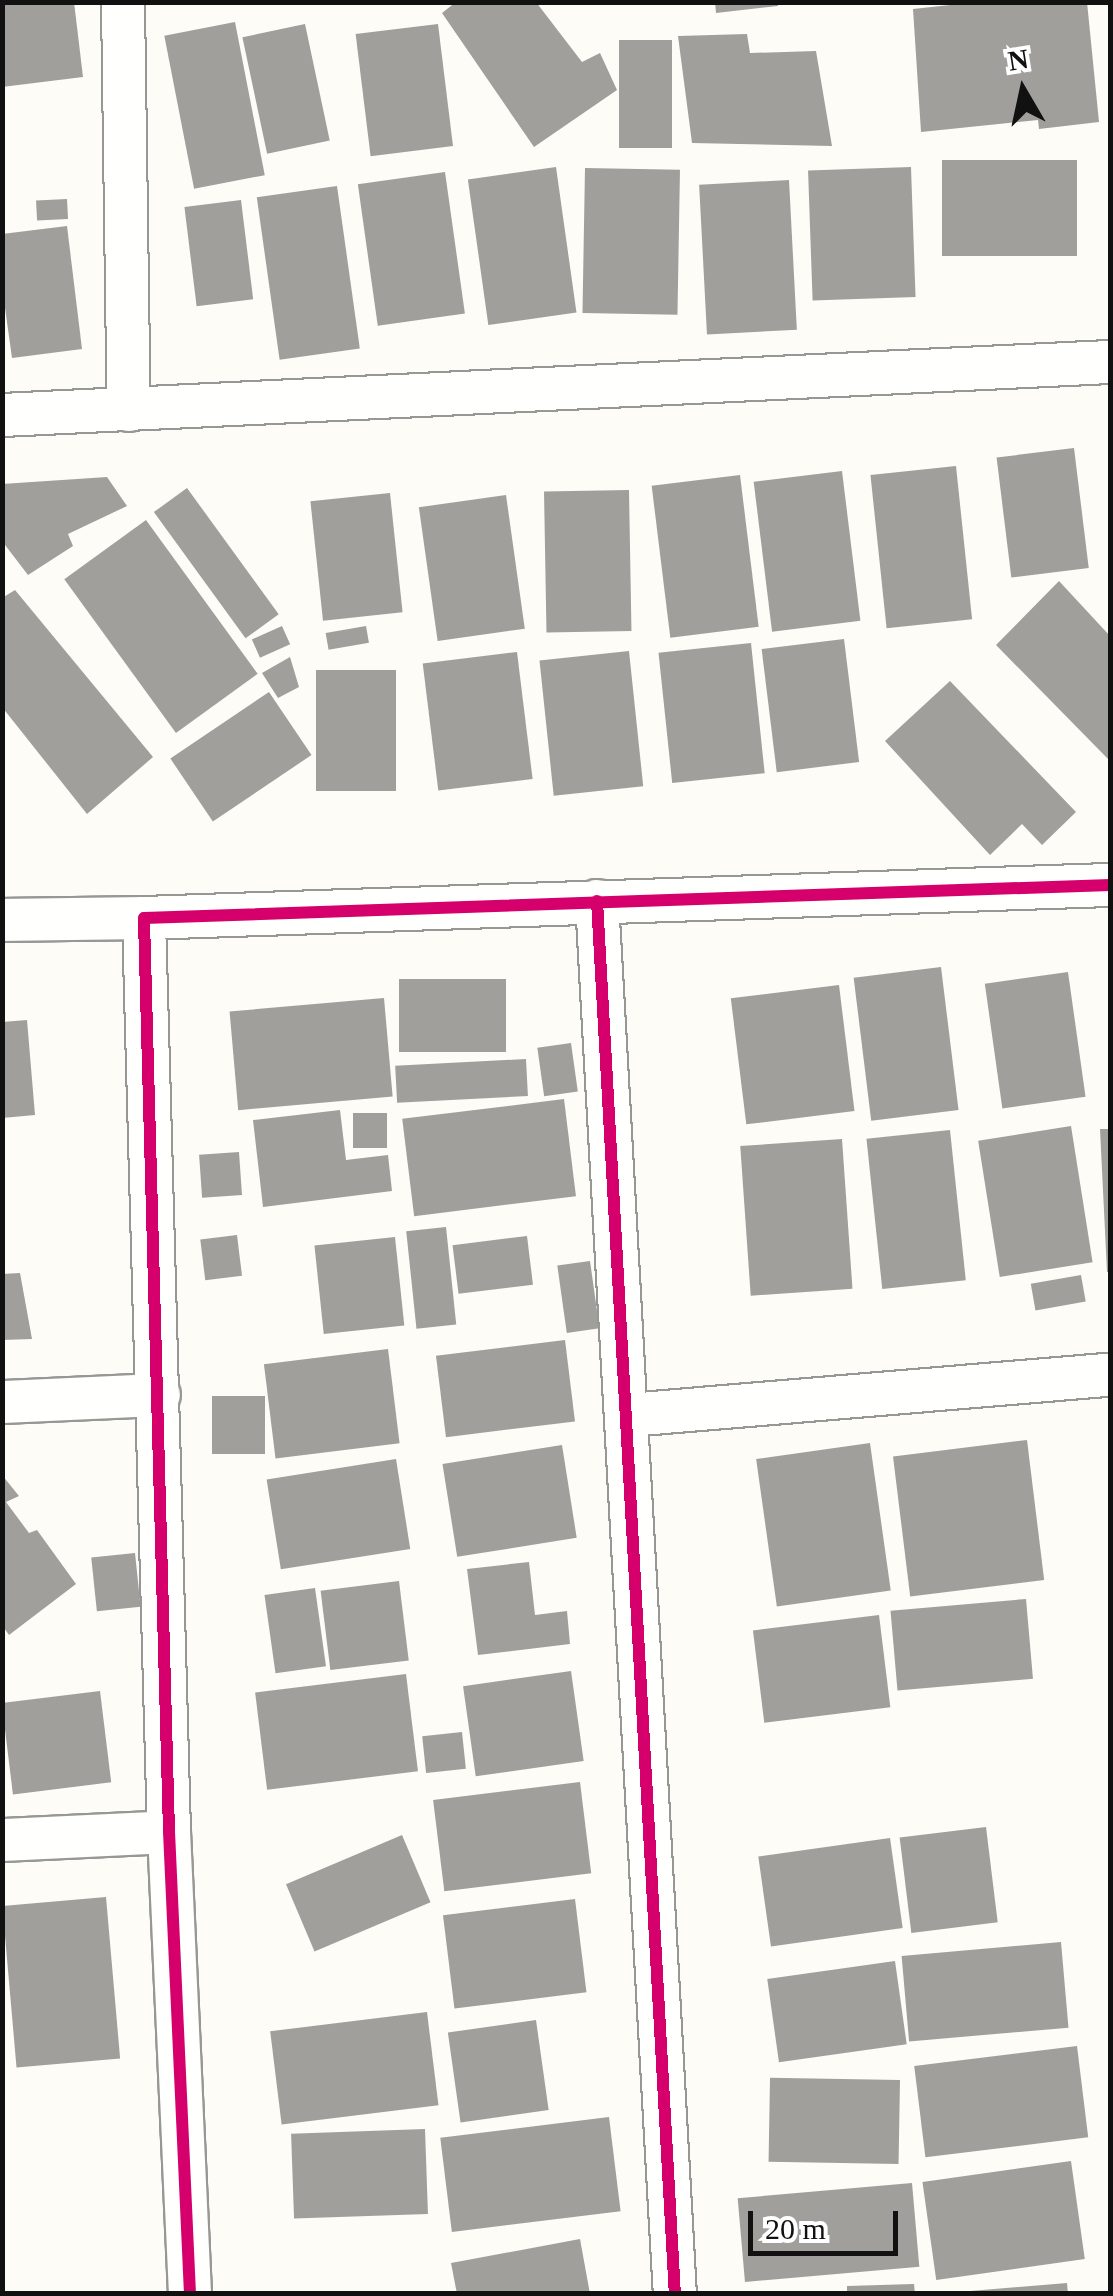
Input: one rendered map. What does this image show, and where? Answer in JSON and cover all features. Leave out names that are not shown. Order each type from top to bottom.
[{"type":"street","points":[[123,2],[129,410]]},
{"type":"street","points":[[2,415],[1110,362]]},
{"type":"street","points":[[2,920],[1110,885]]},
{"type":"street","points":[[598,900],[604,1084],[629,1416],[675,2294]]},
{"type":"street","points":[[144,918],[169,1832],[190,2294]]},
{"type":"street","points":[[629,1416],[1110,1375]]},
{"type":"street","points":[[2,1402],[159,1396]]},
{"type":"street","points":[[2,1840],[169,1832]]},
{"type":"building","points":[[2,2],[74,2],[83,77],[2,87]]},
{"type":"building","points":[[456,2],[536,2],[582,62],[600,53],[617,90],[534,147],[442,13]]},
{"type":"building","points":[[715,2],[778,2],[778,6],[716,13]]},
{"type":"building","points":[[978,2],[1087,2],[1099,122],[1039,129],[1038,120],[921,132],[913,9]]},
{"type":"building","points":[[235,22],[265,175],[194,189],[164,36]]},
{"type":"building","points":[[305,24],[330,140],[267,154],[242,37]]},
{"type":"building","points":[[438,24],[453,146],[371,156],[356,34]]},
{"type":"building","points":[[747,34],[750,53],[816,51],[832,146],[692,143],[678,36]]},
{"type":"building","points":[[619,40],[672,40],[672,148],[619,148]]},
{"type":"building","points":[[942,160],[1077,160],[1077,256],[942,256]]},
{"type":"building","points":[[556,167],[576,313],[488,325],[468,179]]},
{"type":"building","points":[[911,167],[916,297],[813,301],[808,171]]},
{"type":"building","points":[[585,168],[680,170],[677,315],[582,313]]},
{"type":"building","points":[[445,172],[465,314],[378,326],[358,184]]},
{"type":"building","points":[[789,180],[797,330],[707,335],[699,185]]},
{"type":"building","points":[[337,186],[360,348],[280,360],[257,197]]},
{"type":"building","points":[[67,199],[68,219],[37,221],[36,201]]},
{"type":"building","points":[[241,200],[253,299],[197,306],[184,207]]},
{"type":"building","points":[[67,226],[82,349],[12,358],[2,286],[2,234]]},
{"type":"building","points":[[1074,448],[1089,568],[1011,578],[997,458]]},
{"type":"building","points":[[956,466],[972,619],[887,628],[870,475]]},
{"type":"building","points":[[842,471],[860,621],[772,632],[754,482]]},
{"type":"building","points":[[740,475],[759,627],[670,638],[652,486]]},
{"type":"building","points":[[107,477],[127,506],[68,534],[73,546],[28,575],[2,541],[2,484]]},
{"type":"building","points":[[187,488],[279,614],[246,638],[154,512]]},
{"type":"building","points":[[629,490],[631,631],[546,632],[544,491]]},
{"type":"building","points":[[390,493],[403,612],[323,621],[310,501]]},
{"type":"building","points":[[506,495],[525,629],[438,641],[419,507]]},
{"type":"building","points":[[146,520],[258,674],[176,733],[64,579]]},
{"type":"building","points":[[1059,581],[1110,636],[1110,761],[996,645]]},
{"type":"building","points":[[15,590],[153,757],[87,814],[2,707],[2,598]]},
{"type":"building","points":[[282,626],[290,644],[260,658],[252,639]]},
{"type":"building","points":[[366,626],[369,643],[329,650],[326,633]]},
{"type":"building","points":[[844,639],[859,762],[777,772],[762,649]]},
{"type":"building","points":[[751,643],[765,773],[672,783],[659,653]]},
{"type":"building","points":[[629,651],[643,786],[554,796],[539,660]]},
{"type":"building","points":[[517,652],[533,779],[438,791],[423,664]]},
{"type":"building","points":[[290,657],[299,687],[278,698],[262,673]]},
{"type":"building","points":[[316,670],[396,670],[396,791],[316,791]]},
{"type":"building","points":[[950,681],[1076,812],[1042,845],[1022,824],[990,855],[885,741]]},
{"type":"building","points":[[269,692],[311,755],[213,822],[170,759]]},
{"type":"building","points":[[941,967],[959,1110],[871,1121],[854,978]]},
{"type":"building","points":[[1068,972],[1086,1097],[1002,1108],[985,984]]},
{"type":"building","points":[[399,979],[506,979],[506,1052],[399,1052]]},
{"type":"building","points":[[839,985],[854,1111],[746,1124],[731,998]]},
{"type":"building","points":[[384,998],[393,1097],[238,1110],[230,1012]]},
{"type":"building","points":[[27,1020],[35,1115],[2,1118],[2,1022]]},
{"type":"building","points":[[571,1043],[578,1092],[544,1096],[537,1048]]},
{"type":"building","points":[[526,1059],[528,1096],[397,1103],[395,1066]]},
{"type":"building","points":[[564,1099],[576,1196],[414,1216],[402,1119]]},
{"type":"building","points":[[340,1110],[346,1160],[388,1155],[392,1191],[263,1207],[253,1120]]},
{"type":"building","points":[[353,1113],[387,1113],[387,1148],[353,1148]]},
{"type":"building","points":[[1071,1126],[1093,1262],[1000,1277],[978,1141]]},
{"type":"building","points":[[1100,1129],[1110,1129],[1110,1272],[1107,1272]]},
{"type":"building","points":[[950,1130],[966,1280],[882,1289],[866,1139]]},
{"type":"building","points":[[842,1139],[852,1289],[751,1296],[740,1146]]},
{"type":"building","points":[[239,1152],[242,1195],[202,1198],[199,1155]]},
{"type":"building","points":[[446,1227],[456,1324],[416,1329],[406,1231]]},
{"type":"building","points":[[237,1235],[242,1276],[205,1280],[200,1240]]},
{"type":"building","points":[[527,1236],[533,1285],[459,1294],[453,1245]]},
{"type":"building","points":[[395,1237],[404,1326],[324,1334],[314,1245]]},
{"type":"building","points":[[590,1261],[599,1328],[567,1333],[557,1266]]},
{"type":"building","points":[[20,1273],[32,1339],[2,1340],[2,1274]]},
{"type":"building","points":[[1081,1275],[1086,1302],[1035,1310],[1031,1284]]},
{"type":"building","points":[[565,1340],[575,1421],[446,1437],[436,1356]]},
{"type":"building","points":[[388,1349],[400,1443],[276,1459],[264,1364]]},
{"type":"building","points":[[212,1396],[265,1396],[265,1454],[212,1454]]},
{"type":"building","points":[[1027,1440],[1044,1580],[910,1596],[893,1456]]},
{"type":"building","points":[[870,1443],[891,1591],[777,1607],[756,1459]]},
{"type":"building","points":[[562,1445],[577,1538],[457,1557],[442,1464]]},
{"type":"building","points":[[396,1459],[410,1549],[281,1569],[267,1479]]},
{"type":"building","points":[[2,1475],[19,1496],[6,1502],[29,1533],[37,1530],[76,1584],[9,1635],[2,1625]]},
{"type":"building","points":[[135,1553],[141,1607],[97,1611],[91,1558]]},
{"type":"building","points":[[529,1562],[535,1615],[567,1611],[570,1644],[478,1655],[467,1569]]},
{"type":"building","points":[[399,1581],[409,1660],[330,1670],[321,1591]]},
{"type":"building","points":[[315,1588],[326,1666],[275,1673],[264,1595]]},
{"type":"building","points":[[1026,1599],[1033,1679],[897,1691],[891,1611]]},
{"type":"building","points":[[879,1615],[890,1707],[764,1723],[753,1630]]},
{"type":"building","points":[[571,1671],[584,1761],[476,1776],[463,1686]]},
{"type":"building","points":[[406,1674],[418,1771],[267,1790],[255,1693]]},
{"type":"building","points":[[100,1691],[111,1782],[13,1794],[2,1703]]},
{"type":"building","points":[[462,1732],[466,1769],[426,1773],[422,1736]]},
{"type":"building","points":[[580,1782],[591,1873],[444,1891],[433,1800]]},
{"type":"building","points":[[986,1827],[998,1922],[911,1933],[900,1838]]},
{"type":"building","points":[[402,1835],[431,1902],[315,1951],[286,1884]]},
{"type":"building","points":[[890,1838],[903,1928],[771,1947],[758,1857]]},
{"type":"building","points":[[106,1897],[120,2058],[17,2067],[2,1906]]},
{"type":"building","points":[[575,1899],[586,1992],[454,2009],[443,1915]]},
{"type":"building","points":[[1061,1942],[1068,2028],[909,2042],[902,1956]]},
{"type":"building","points":[[895,1961],[907,2044],[779,2062],[767,1979]]},
{"type":"building","points":[[427,2012],[438,2105],[282,2125],[270,2031]]},
{"type":"building","points":[[536,2020],[549,2110],[461,2123],[448,2032]]},
{"type":"building","points":[[1077,2046],[1088,2137],[925,2157],[914,2066]]},
{"type":"building","points":[[770,2078],[900,2080],[899,2164],[769,2162]]},
{"type":"building","points":[[609,2117],[621,2211],[452,2232],[440,2138]]},
{"type":"building","points":[[425,2129],[428,2214],[294,2219],[291,2134]]},
{"type":"building","points":[[1071,2161],[1085,2259],[936,2280],[922,2182]]},
{"type":"building","points":[[912,2183],[919,2267],[745,2282],[738,2198]]},
{"type":"building","points":[[580,2239],[590,2294],[457,2294],[451,2263]]},
{"type":"building","points":[[1067,2283],[1068,2294],[970,2294],[970,2291]]},
{"type":"building","points":[[914,2284],[915,2294],[847,2294],[847,2286]]},
{"type":"cycle path","points":[[190,2294],[169,1832],[144,918],[1110,885]]},
{"type":"cycle path","points":[[597,901],[675,2294]]}]
